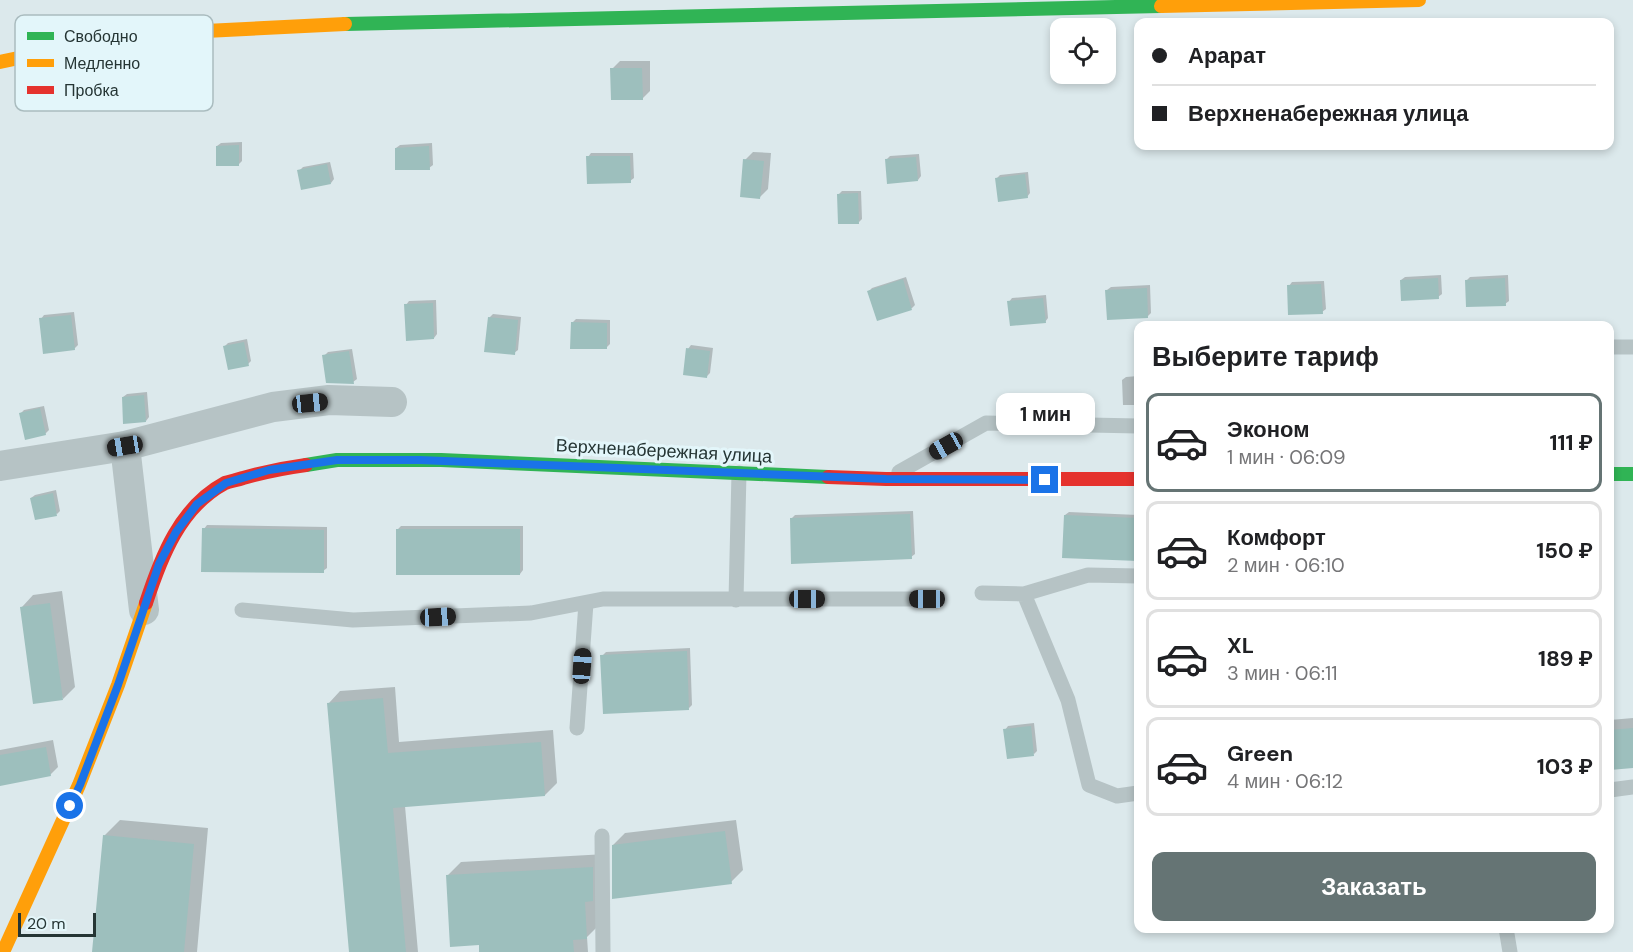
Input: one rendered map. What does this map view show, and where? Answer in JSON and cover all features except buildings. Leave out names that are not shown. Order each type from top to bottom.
[{"type":"street","points":[[213,31],[362,23],[1419,0]]},
{"type":"street","points":[[0,62],[15,59]]},
{"type":"street","points":[[0,466],[125,446],[273,407],[329,400],[392,402]]},
{"type":"street","points":[[125,446],[144,610]]},
{"type":"street","name":"Верхненабережная улица","points":[[3,952],[80,785],[118,685],[159,564],[176,532],[197,504],[226,483],[269,470],[337,460],[441,460],[886,479],[1134,479]]},
{"type":"street","points":[[1614,474],[1633,474]]},
{"type":"lane","points":[[1614,347],[1633,347]]},
{"type":"lane","points":[[886,479],[986,423],[1134,426]]},
{"type":"lane","points":[[736,600],[739,472]]},
{"type":"lane","points":[[982,593],[1024,594],[1088,575],[1134,576]]},
{"type":"lane","points":[[1024,594],[1068,700],[1089,785],[1117,796],[1134,794]]},
{"type":"lane","points":[[242,610],[364,620],[531,613],[603,600],[927,599]]},
{"type":"lane","points":[[578,728],[586,603]]},
{"type":"lane","points":[[1614,789],[1633,787]]},
{"type":"lane","points":[[602,836],[603,952]]},
{"type":"lane","points":[[1507,933],[1510,952]]},
{"type":"traffic: fast","points":[[345,24],[1161,6]]},
{"type":"traffic: fast","points":[[306,465],[337,460],[441,460],[828,477]]},
{"type":"traffic: fast","points":[[1614,474],[1633,474]]},
{"type":"traffic: slow","points":[[1161,6],[1419,0]]},
{"type":"traffic: slow","points":[[213,31],[345,24]]},
{"type":"traffic: slow","points":[[0,62],[15,59]]},
{"type":"traffic: slow","points":[[3,952],[79,785],[118,685],[146,603]]},
{"type":"traffic: jam","points":[[146,603],[158,568],[174,535],[184,519],[209,493],[227,482],[306,465]]},
{"type":"traffic: jam","points":[[828,477],[1134,479]]},
{"type":"route","points":[[70,806],[118,685],[159,564],[176,532],[197,504],[226,483],[269,470],[337,460],[464,460],[886,479],[1045,480]]}]
